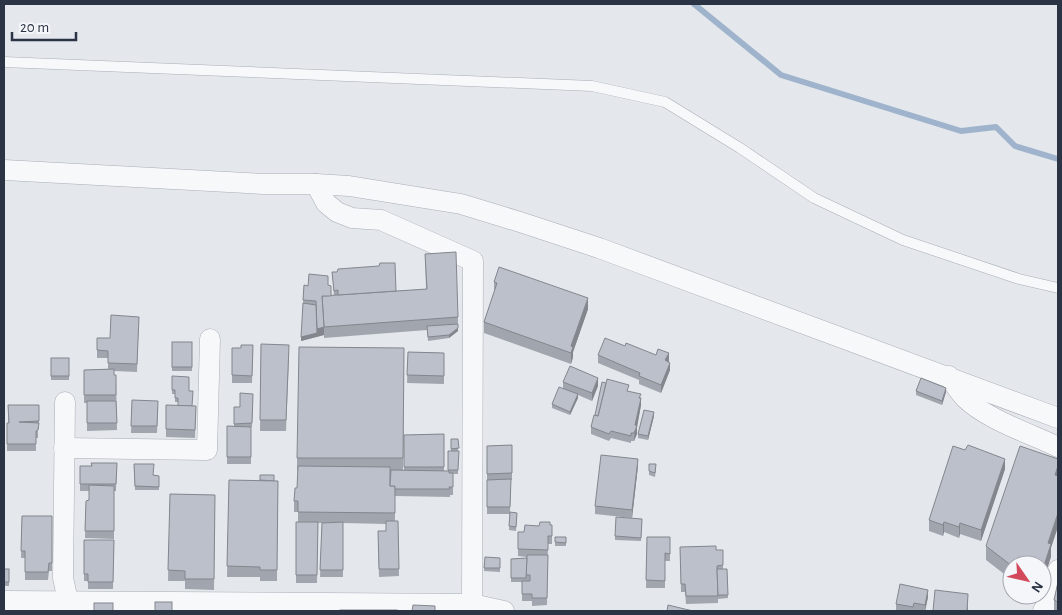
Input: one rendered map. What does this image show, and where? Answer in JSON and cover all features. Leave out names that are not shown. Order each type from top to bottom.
[{"type":"street","points":[[4,170],[264,184],[349,186],[461,204],[598,248],[949,376],[1058,418]]},
{"type":"street","points":[[316,184],[326,203],[337,212],[352,218],[380,220],[473,261],[473,608]]},
{"type":"street","points":[[64,448],[208,450],[210,339]]},
{"type":"street","points":[[949,376],[966,399],[982,410],[995,418],[1058,447]]},
{"type":"street","points":[[66,402],[63,578],[68,602]]},
{"type":"street","points":[[1043,611],[1058,570]]},
{"type":"street","points":[[4,601],[473,608],[504,611]]},
{"type":"lane","points":[[4,62],[592,86],[665,102],[740,148],[814,198],[903,240],[1019,279],[1058,288]]},
{"type":"building","points":[[456,252],[458,317],[324,327],[322,296],[427,289],[425,254]]},
{"type":"building","points":[[380,263],[395,263],[396,291],[338,295],[338,290],[334,291],[332,272],[337,272],[338,269],[379,266]]},
{"type":"building","points":[[499,267],[588,298],[571,346],[573,347],[571,353],[484,322],[497,283],[494,282]]},
{"type":"building","points":[[309,274],[328,276],[328,285],[331,286],[331,296],[322,296],[324,327],[317,329],[316,301],[303,300],[304,285],[308,286]]},
{"type":"building","points":[[303,303],[316,305],[317,333],[301,337]]},
{"type":"building","points":[[111,315],[139,317],[137,364],[108,363],[108,351],[97,350],[97,338],[110,338]]},
{"type":"building","points":[[458,324],[458,328],[449,335],[428,337],[427,326]]},
{"type":"building","points":[[605,338],[625,346],[626,343],[656,355],[658,349],[669,353],[665,360],[670,363],[661,385],[639,376],[640,373],[598,355]]},
{"type":"building","points":[[172,342],[192,342],[192,367],[172,367]]},
{"type":"building","points":[[261,344],[289,345],[286,420],[260,420]]},
{"type":"building","points":[[241,345],[253,345],[252,376],[232,375],[232,348],[241,348]]},
{"type":"building","points":[[299,347],[404,348],[403,458],[297,458]]},
{"type":"building","points":[[408,352],[444,353],[444,376],[407,375]]},
{"type":"building","points":[[51,358],[69,358],[69,376],[51,376]]},
{"type":"building","points":[[570,366],[598,378],[592,393],[563,382]]},
{"type":"building","points":[[114,369],[114,375],[116,375],[116,395],[84,395],[84,370]]},
{"type":"building","points":[[172,376],[189,377],[189,391],[193,391],[192,406],[178,406],[175,390],[172,390]]},
{"type":"building","points":[[921,378],[946,388],[942,401],[916,391]]},
{"type":"building","points":[[607,379],[629,385],[627,391],[641,394],[635,425],[637,426],[634,433],[631,433],[631,436],[611,431],[609,434],[591,427],[594,415],[598,416]]},
{"type":"building","points":[[602,382],[606,383],[598,416],[595,415]]},
{"type":"building","points":[[559,387],[578,394],[570,412],[552,404]]},
{"type":"building","points":[[240,393],[253,394],[252,423],[234,424],[234,407],[240,407]]},
{"type":"building","points":[[132,400],[158,401],[157,426],[131,426]]},
{"type":"building","points":[[87,401],[116,401],[117,423],[87,423]]},
{"type":"building","points":[[8,405],[39,405],[39,421],[19,422],[39,423],[38,430],[36,431],[36,444],[7,444]]},
{"type":"building","points":[[166,405],[196,406],[195,430],[166,429]]},
{"type":"building","points":[[644,410],[654,412],[648,436],[638,434]]},
{"type":"building","points":[[227,426],[251,427],[251,457],[227,457]]},
{"type":"building","points":[[444,434],[444,467],[404,467],[404,435]]},
{"type":"building","points":[[451,439],[458,439],[459,448],[451,449]]},
{"type":"building","points":[[512,445],[512,473],[487,474],[487,446]]},
{"type":"building","points":[[968,445],[1005,459],[981,530],[960,523],[959,527],[944,522],[943,525],[929,520],[953,446],[965,450]]},
{"type":"building","points":[[1020,446],[1058,459],[1055,475],[1058,476],[1058,513],[1048,543],[1051,544],[1047,555],[1002,555],[1002,558],[986,546]]},
{"type":"building","points":[[448,451],[459,451],[458,470],[448,470]]},
{"type":"building","points":[[601,455],[638,459],[632,510],[595,506]]},
{"type":"building","points":[[91,463],[117,463],[116,484],[80,484],[80,466],[92,466]]},
{"type":"building","points":[[134,464],[154,464],[153,475],[159,476],[159,487],[135,486]]},
{"type":"building","points":[[649,464],[656,464],[655,473],[649,471]]},
{"type":"building","points":[[298,466],[390,467],[390,486],[395,486],[395,513],[298,512],[298,501],[294,501],[295,488],[297,488]]},
{"type":"building","points":[[391,470],[449,471],[449,473],[453,473],[453,487],[449,487],[450,489],[395,489],[395,486],[390,486]]},
{"type":"building","points":[[260,475],[274,475],[274,481],[260,480]]},
{"type":"building","points":[[511,479],[510,507],[487,507],[487,480]]},
{"type":"building","points":[[229,480],[278,481],[277,570],[260,570],[260,567],[227,566]]},
{"type":"building","points":[[89,485],[114,486],[114,531],[85,531],[86,501],[89,500]]},
{"type":"building","points":[[170,494],[215,495],[214,579],[185,579],[185,571],[168,570]]},
{"type":"building","points":[[510,512],[517,513],[516,527],[509,526]]},
{"type":"building","points":[[22,516],[52,516],[52,563],[49,563],[48,572],[25,572],[25,551],[21,551]]},
{"type":"building","points":[[616,517],[642,519],[641,538],[615,536]]},
{"type":"building","points":[[386,521],[398,521],[399,569],[379,569],[378,531],[386,531]]},
{"type":"building","points":[[296,522],[318,522],[317,575],[296,575]]},
{"type":"building","points":[[343,522],[343,570],[320,570],[322,523]]},
{"type":"building","points":[[540,522],[550,522],[550,525],[552,525],[552,536],[548,536],[548,550],[518,549],[518,532],[524,532],[525,525],[539,526]]},
{"type":"building","points":[[555,537],[566,537],[566,543],[555,542]]},
{"type":"building","points":[[647,537],[670,537],[670,554],[665,553],[665,581],[646,580]]},
{"type":"building","points":[[84,540],[114,540],[113,582],[88,582],[88,574],[84,574]]},
{"type":"building","points":[[716,546],[716,550],[723,550],[723,565],[717,566],[718,596],[686,596],[685,584],[681,584],[680,547]]},
{"type":"building","points":[[527,555],[548,555],[547,598],[532,598],[532,594],[522,594],[522,581],[530,581],[530,575],[526,575]]},
{"type":"building","points":[[485,557],[500,558],[500,568],[484,568]]},
{"type":"building","points":[[527,558],[526,578],[511,578],[511,559]]},
{"type":"building","points":[[4,569],[9,569],[9,582],[4,582]]},
{"type":"building","points":[[717,569],[727,569],[728,595],[718,595]]},
{"type":"building","points":[[1058,582],[1058,602],[1054,600]]},
{"type":"building","points":[[900,584],[928,590],[925,605],[914,603],[913,607],[896,604]]},
{"type":"building","points":[[935,590],[968,594],[967,611],[933,611]]},
{"type":"building","points":[[155,602],[172,602],[172,611],[155,611]]},
{"type":"building","points":[[94,603],[113,603],[113,611],[94,611]]},
{"type":"building","points":[[413,605],[435,606],[435,611],[412,611]]},
{"type":"building","points":[[668,605],[693,611],[667,611]]},
{"type":"building","points":[[397,610],[397,611],[340,611]]},
{"type":"waterway","points":[[694,4],[781,75],[961,131],[996,127],[1015,146],[1058,159]]}]
